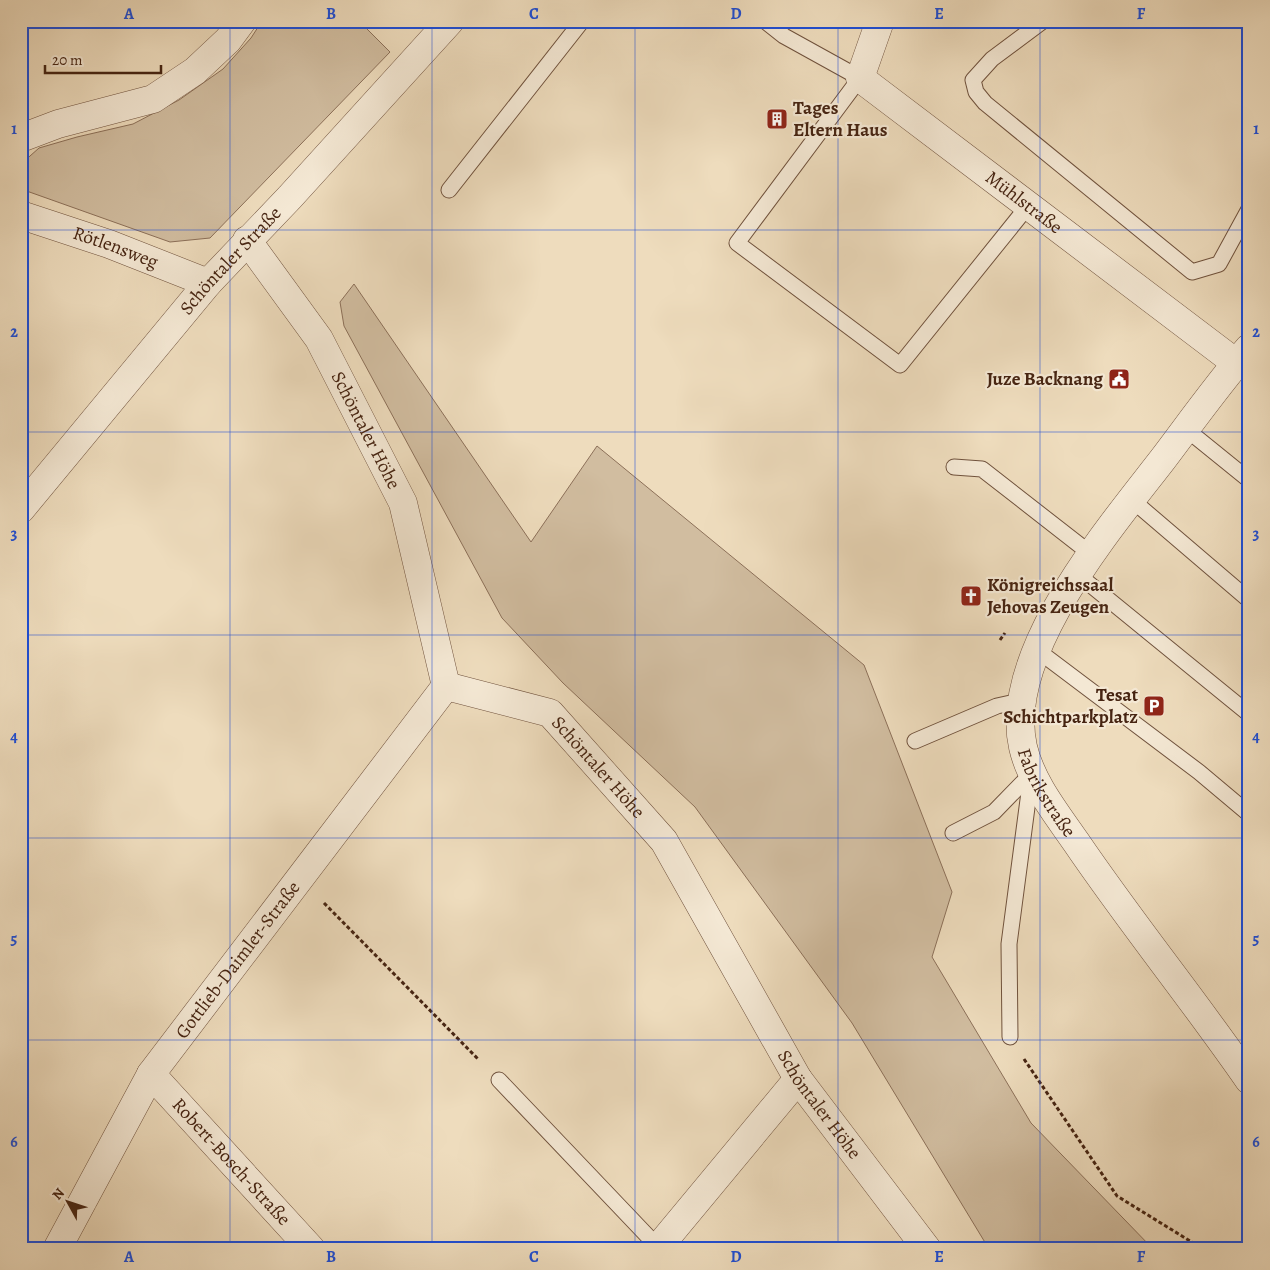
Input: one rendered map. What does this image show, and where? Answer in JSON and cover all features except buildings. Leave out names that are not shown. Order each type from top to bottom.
[{"type":"street","points":[[21,138],[58,124],[153,99],[195,71],[228,40],[242,21]]},
{"type":"street","name":"Schöntaler Straße","points":[[21,509],[208,283],[290,197],[450,21]]},
{"type":"street","points":[[860,78],[880,21]]},
{"type":"street","name":"Mühlstraße","points":[[860,78],[1028,206],[1242,356]]},
{"type":"street","name":"Rötlensweg","points":[[21,215],[109,244],[208,283]]},
{"type":"street","name":"Schöntaler Höhe","points":[[248,240],[319,339],[403,503],[446,686],[550,713],[664,841],[798,1079],[927,1249]]},
{"type":"street","name":"Fabrikstraße","points":[[1242,356],[1084,564],[1040,640],[1020,701],[1018,723],[1023,749],[1032,773],[1096,872],[1206,1017],[1249,1080]]},
{"type":"street","name":"Gottlieb-Daimler-Straße","points":[[57,1249],[151,1074],[446,686]]},
{"type":"street","name":"Robert-Bosch-Straße","points":[[151,1074],[311,1249]]},
{"type":"street","points":[[658,1248],[798,1079]]},
{"type":"lane","points":[[449,190],[582,21]]},
{"type":"lane","points":[[765,21],[784,36],[860,78],[737,243],[900,365],[1028,206]]},
{"type":"lane","points":[[1043,21],[992,59],[973,80],[976,92],[985,103],[1192,272],[1220,264],[1249,209]]},
{"type":"lane","points":[[1186,429],[1249,480]]},
{"type":"lane","points":[[954,467],[982,469],[1249,714]]},
{"type":"lane","points":[[1132,500],[1249,600]]},
{"type":"lane","points":[[1037,650],[1191,766],[1249,814]]},
{"type":"lane","points":[[915,741],[997,706],[1020,701]]},
{"type":"lane","points":[[953,833],[994,812],[1032,773]]},
{"type":"lane","points":[[1010,1037],[1009,944],[1032,773]]},
{"type":"lane","points":[[499,1080],[658,1248]]},
{"type":"path","points":[[301,879],[499,1080]]},
{"type":"path","points":[[1010,1037],[1117,1196],[1203,1249]]},
{"type":"shaded area","points":[[262,21],[359,21],[390,52],[210,238],[170,242],[21,189],[21,164],[39,148],[133,124],[179,100],[223,69],[251,38]]},
{"type":"shaded area","points":[[354,284],[531,542],[597,446],[864,665],[952,892],[932,957],[1031,1123],[1153,1249],[989,1249],[852,1023],[695,807],[563,683],[502,618],[344,326],[340,302]]},
{"type":"place","name":"Tages Eltern Haus","points":[[777,119]]},
{"type":"place","name":"Juze Backnang","points":[[1119,379]]},
{"type":"place","name":"Königreichssaal Jehovas Zeugen","points":[[971,596]]},
{"type":"place","name":"Tesat Schichtparkplatz","points":[[1154,706]]}]
